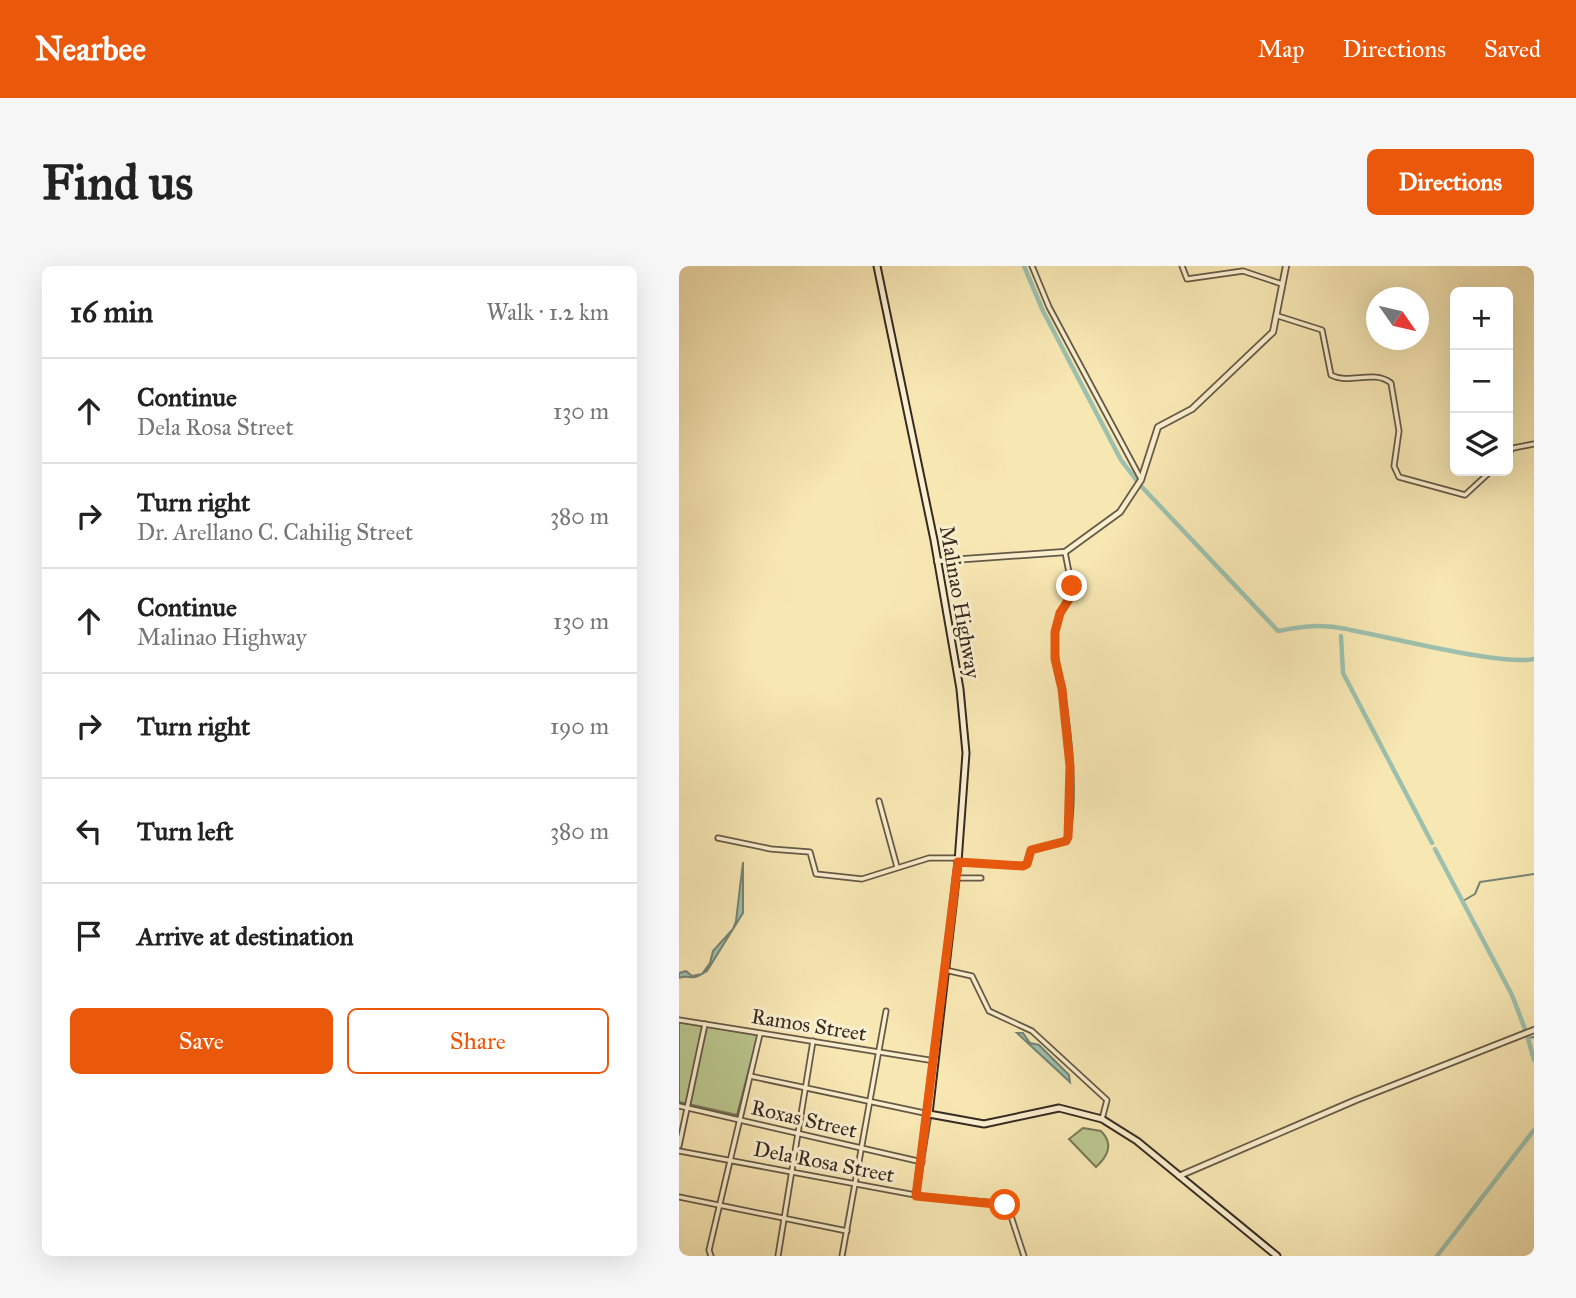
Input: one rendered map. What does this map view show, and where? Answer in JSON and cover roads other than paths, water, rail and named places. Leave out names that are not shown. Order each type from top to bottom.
[{"type":"main road","name":"Malinao Highway","points":[[877,266],[937,561],[960,689],[966,752],[958,860],[929,1114]]},
{"type":"main road","points":[[929,1114],[984,1124],[1059,1108],[1102,1119],[1127,1133],[1277,1256]]},
{"type":"street","points":[[1032,266],[1049,307],[1141,480]]},
{"type":"street","points":[[1182,266],[1187,279],[1243,271],[1282,284]]},
{"type":"street","points":[[937,561],[1065,552],[1121,512],[1141,480],[1158,427],[1192,409],[1273,332],[1286,266]]},
{"type":"street","points":[[1278,316],[1322,330],[1331,375],[1338,379],[1382,377],[1391,383],[1399,431],[1394,466],[1399,477],[1465,495],[1486,476]]},
{"type":"street","points":[[1513,448],[1534,444]]},
{"type":"street","points":[[718,838],[771,849],[810,852],[816,874],[862,879],[929,858],[1023,866],[1027,864],[1031,850],[1066,841],[1070,766],[1062,689],[1055,659],[1055,632],[1060,613],[1073,593],[1065,552]]},
{"type":"street","points":[[879,801],[897,867]]},
{"type":"street","points":[[956,877],[981,878]]},
{"type":"street","points":[[945,970],[972,976],[989,1011],[1032,1031],[1090,1082],[1107,1101],[1102,1119]]},
{"type":"street","points":[[842,1256],[886,1011]]},
{"type":"street","name":"Ramos Street","points":[[679,1020],[935,1061]]},
{"type":"street","points":[[679,1149],[705,1024]]},
{"type":"street","points":[[1179,1176],[1356,1100],[1534,1030]]},
{"type":"street","points":[[710,1255],[719,1205],[760,1033]]},
{"type":"street","points":[[778,1256],[813,1041]]},
{"type":"street","points":[[750,1076],[929,1114],[916,1196]]},
{"type":"street","name":"Roxas Street","points":[[679,1106],[922,1162]]},
{"type":"street","name":"Dela Rosa Street","points":[[679,1149],[916,1196],[1005,1205],[1024,1256]]},
{"type":"street","points":[[679,1197],[847,1231]]},
{"type":"waterway","points":[[1024,266],[1043,311],[1121,460],[1137,481]]},
{"type":"waterway","points":[[1141,486],[1278,631],[1313,626],[1347,629]]},
{"type":"waterway","points":[[1350,630],[1472,655],[1534,659]]},
{"type":"waterway","points":[[1341,636],[1343,673],[1432,843]]},
{"type":"waterway","points":[[1435,849],[1512,995],[1525,1029]]},
{"type":"waterway","points":[[1463,901],[1475,894],[1480,882],[1534,874]]},
{"type":"waterway","points":[[1527,1035],[1534,1060]]},
{"type":"waterway","points":[[1528,1038],[1534,1037]]},
{"type":"waterway","points":[[1437,1256],[1534,1130]]}]
